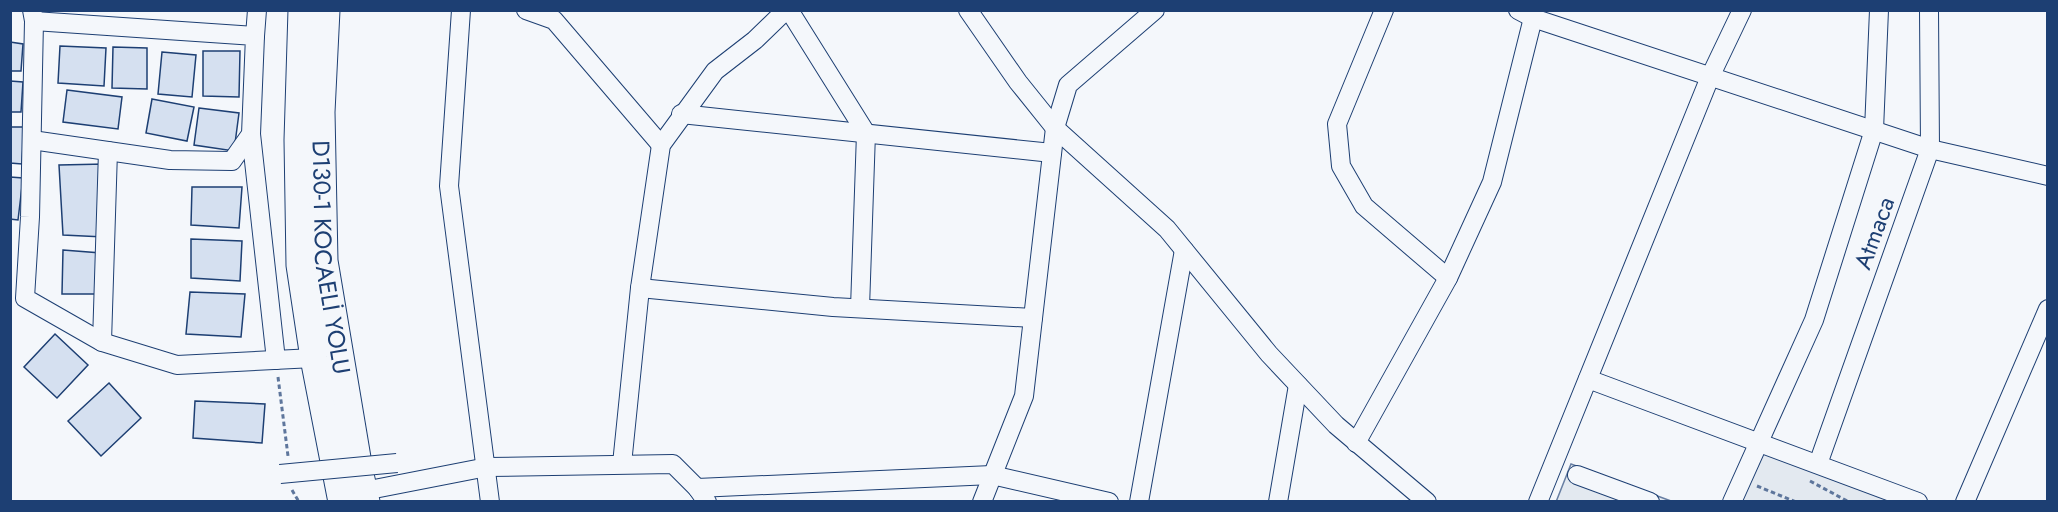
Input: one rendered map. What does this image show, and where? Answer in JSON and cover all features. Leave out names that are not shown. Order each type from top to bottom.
[{"type":"highway","points":[[302,10],[298,140],[300,265],[314,358],[357,498]]},
{"type":"highway","name":"D130-1 KOCAELİ YOLU","points":[[326,10],[321,112],[324,261],[357,498]]},
{"type":"street","points":[[257,10],[251,134],[276,360]]},
{"type":"street","points":[[461,10],[449,186],[490,501]]},
{"type":"street","points":[[526,10],[558,15],[661,145]]},
{"type":"street","points":[[622,464],[640,288],[661,145],[681,114],[715,71],[755,40],[787,10],[866,133],[860,308]]},
{"type":"street","points":[[968,10],[1018,82],[1055,128],[1167,229],[1298,385],[1356,443],[1427,501]]},
{"type":"street","points":[[982,501],[1024,396],[1055,128],[1068,85],[1155,10]]},
{"type":"street","points":[[1384,10],[1337,123],[1341,166],[1364,206],[1448,278]]},
{"type":"street","points":[[1538,501],[1710,77],[1742,10]]},
{"type":"street","points":[[1732,501],[1814,320],[1874,130],[1879,10]]},
{"type":"street","name":"Atmaca","points":[[1818,464],[1930,149],[1929,10]]},
{"type":"street","points":[[1356,443],[1448,278],[1492,182],[1525,14],[1930,149],[2048,176]]},
{"type":"street","points":[[255,36],[33,16],[32,140],[25,298],[102,342],[177,364],[314,358]]},
{"type":"street","points":[[681,114],[1052,153]]},
{"type":"street","points":[[32,140],[170,160],[232,161],[251,134]]},
{"type":"street","points":[[102,342],[108,151]]},
{"type":"street","points":[[1138,501],[1184,250]]},
{"type":"street","points":[[640,288],[860,308],[1033,318]]},
{"type":"street","points":[[1965,501],[2048,309]]},
{"type":"street","points":[[1588,379],[1757,446],[1818,464],[1918,501]]},
{"type":"street","points":[[1278,501],[1298,385]]},
{"type":"street","points":[[280,474],[397,463]]},
{"type":"street","points":[[357,498],[403,485],[487,467],[673,464],[702,494],[992,475],[1109,501]]},
{"type":"street","points":[[1577,475],[1650,501]]},
{"type":"path","points":[[276,360],[287,449]]},
{"type":"path","points":[[1742,479],[1796,501]]},
{"type":"path","points":[[1833,495],[1848,501]]},
{"type":"shaded area","points":[[1753,441],[1909,502],[1725,502]]},
{"type":"shaded area","points":[[1571,464],[1671,501],[1556,502]]},
{"type":"building","points":[[10,42],[23,44],[21,71],[10,71]]},
{"type":"building","points":[[60,46],[106,48],[104,86],[58,83]]},
{"type":"building","points":[[113,47],[147,48],[147,89],[112,88]]},
{"type":"building","points":[[203,51],[240,51],[239,97],[203,96]]},
{"type":"building","points":[[162,52],[196,55],[192,97],[158,94]]},
{"type":"building","points":[[10,81],[23,82],[21,112],[10,112]]},
{"type":"building","points":[[67,90],[122,97],[118,129],[63,122]]},
{"type":"building","points":[[152,99],[194,107],[187,141],[146,133]]},
{"type":"building","points":[[199,108],[239,113],[234,151],[194,145]]},
{"type":"building","points":[[10,127],[24,127],[22,164],[10,163]]},
{"type":"building","points":[[105,164],[104,237],[63,235],[59,165]]},
{"type":"building","points":[[10,177],[23,178],[18,220],[10,219]]},
{"type":"building","points":[[192,187],[242,187],[239,228],[191,225]]},
{"type":"building","points":[[191,239],[242,241],[240,281],[191,278]]},
{"type":"building","points":[[63,250],[101,253],[98,294],[62,294]]},
{"type":"building","points":[[190,292],[245,294],[241,337],[186,334]]},
{"type":"building","points":[[55,334],[88,365],[57,398],[24,367]]},
{"type":"building","points":[[109,383],[141,418],[101,456],[68,421]]},
{"type":"building","points":[[195,401],[265,404],[262,443],[193,438]]}]
